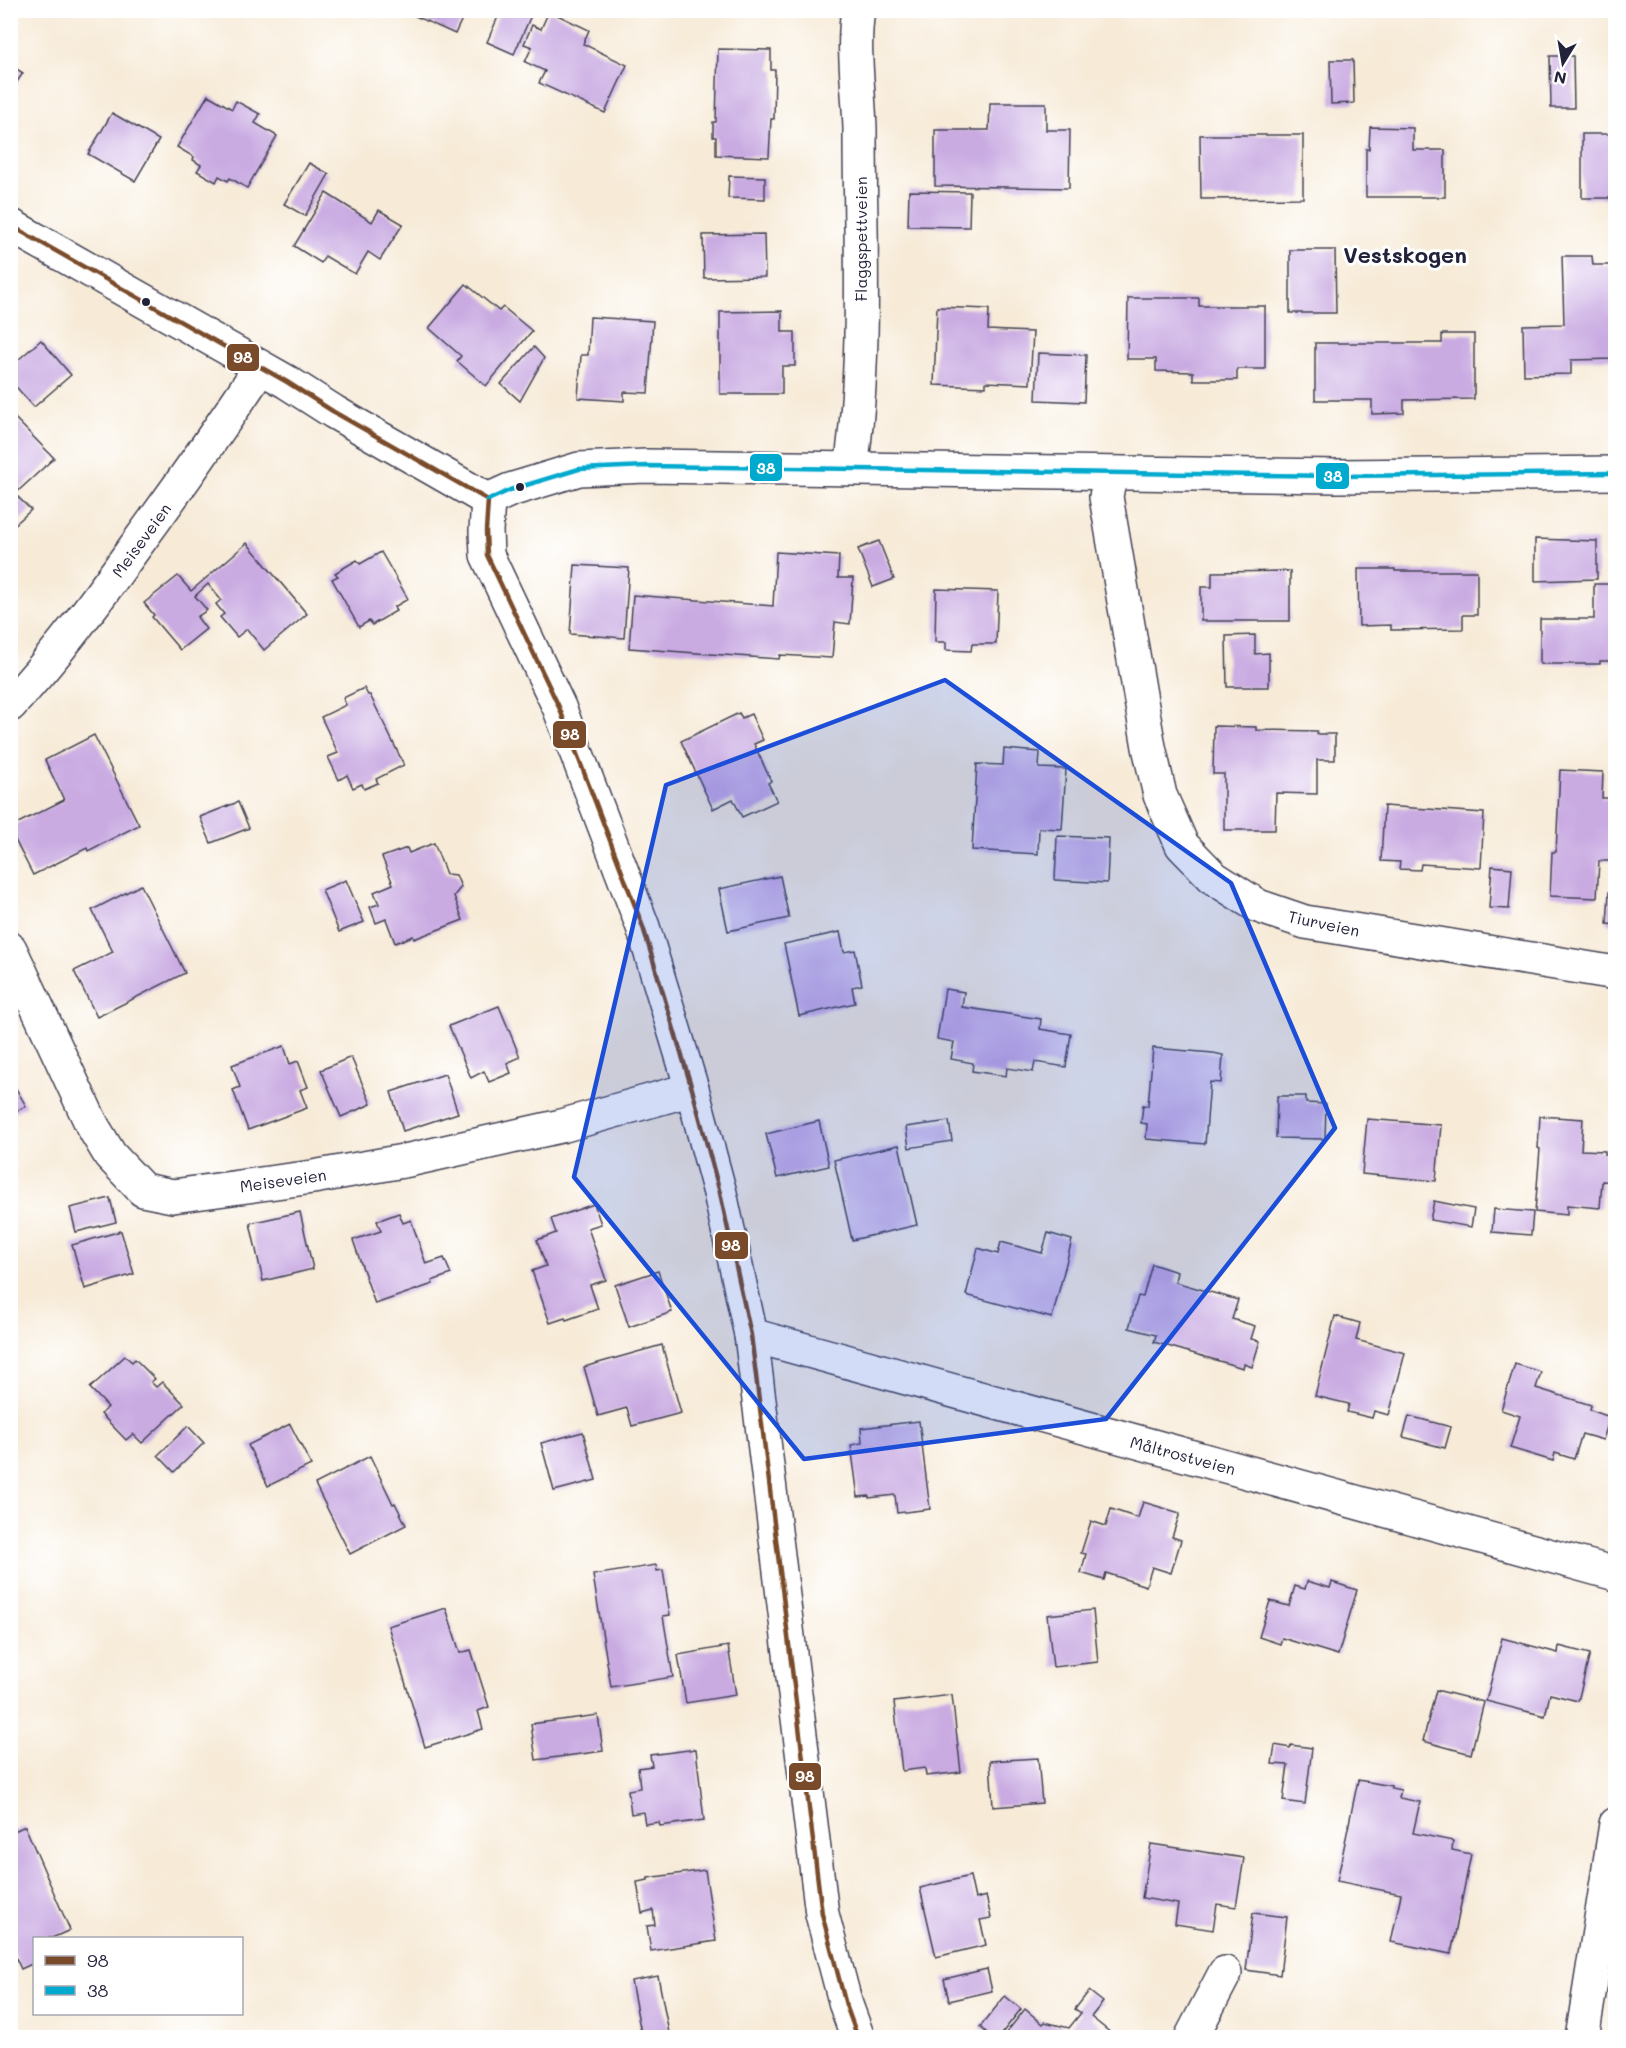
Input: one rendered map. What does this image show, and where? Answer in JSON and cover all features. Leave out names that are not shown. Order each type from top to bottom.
[{"type":"street","name":"Flaggspettveien","points":[[851,468],[859,416],[861,361],[860,117],[856,27],[858,10]]},
{"type":"street","points":[[10,225],[260,368],[287,381],[334,412],[488,500]]},
{"type":"street","name":"Meiseveien","points":[[10,705],[39,675],[99,597],[214,438],[260,368]]},
{"type":"street","points":[[488,500],[510,490],[579,469],[646,466],[1337,476],[1616,473]]},
{"type":"street","name":"Tiurveien","points":[[1110,474],[1106,497],[1149,747],[1160,795],[1182,845],[1214,878],[1258,906],[1305,922],[1616,973]]},
{"type":"street","points":[[488,500],[487,555],[559,706],[643,927],[692,1089],[720,1193],[751,1335],[822,1914],[846,2005],[858,2037]]},
{"type":"street","name":"Meiseveien","points":[[10,949],[92,1125],[110,1155],[143,1190],[173,1196],[313,1177],[409,1160],[561,1126],[692,1089]]},
{"type":"street","name":"Måltrostveien","points":[[751,1335],[1616,1574]]},
{"type":"street","points":[[1582,2037],[1616,1824]]},
{"type":"street","points":[[1191,2037],[1225,1973]]},
{"type":"highlighted area","points":[[945,680],[1231,883],[1335,1128],[1106,1419],[804,1459],[574,1177],[666,785]]},
{"type":"building","points":[[402,10],[466,10],[455,34]]},
{"type":"building","points":[[501,10],[533,11],[514,54],[487,42]]},
{"type":"building","points":[[549,11],[589,30],[583,44],[627,65],[605,113],[539,83],[545,71],[525,62],[532,47],[524,44],[532,25],[541,29]]},
{"type":"building","points":[[718,49],[771,50],[771,70],[775,70],[774,119],[771,119],[769,157],[716,155],[713,122],[716,122]]},
{"type":"building","points":[[1550,56],[1573,56],[1574,108],[1551,108]]},
{"type":"building","points":[[1330,60],[1353,60],[1354,103],[1331,104]]},
{"type":"building","points":[[10,65],[23,73],[10,92]]},
{"type":"building","points":[[208,95],[232,109],[236,101],[260,114],[255,123],[277,136],[247,188],[230,178],[228,181],[219,176],[216,182],[197,171],[201,165],[193,160],[194,157],[177,147]]},
{"type":"building","points":[[990,103],[1046,103],[1046,130],[1070,130],[1069,188],[935,186],[935,130],[989,130]]},
{"type":"building","points":[[112,113],[159,140],[135,181],[88,154]]},
{"type":"building","points":[[1370,127],[1413,128],[1413,150],[1445,150],[1445,197],[1366,197],[1366,149],[1369,149]]},
{"type":"building","points":[[1582,134],[1616,134],[1616,198],[1582,198]]},
{"type":"building","points":[[1200,135],[1303,135],[1303,198],[1201,199]]},
{"type":"building","points":[[309,163],[329,174],[305,216],[284,204]]},
{"type":"building","points":[[729,176],[765,177],[765,199],[728,198]]},
{"type":"building","points":[[909,191],[970,192],[969,227],[908,226]]},
{"type":"building","points":[[326,193],[372,222],[379,210],[403,224],[380,260],[368,252],[355,274],[325,256],[321,263],[294,246]]},
{"type":"building","points":[[764,234],[765,277],[704,278],[703,235]]},
{"type":"building","points":[[1290,250],[1335,250],[1336,313],[1290,313]]},
{"type":"building","points":[[1562,256],[1592,256],[1593,265],[1614,265],[1616,359],[1571,360],[1571,374],[1524,375],[1523,325],[1564,324]]},
{"type":"building","points":[[466,284],[499,311],[503,307],[532,331],[486,386],[457,361],[461,356],[429,328]]},
{"type":"building","points":[[1128,298],[1199,298],[1199,306],[1265,306],[1265,369],[1237,369],[1237,380],[1193,380],[1193,372],[1156,371],[1156,359],[1127,359]]},
{"type":"building","points":[[937,307],[989,309],[988,330],[1033,332],[1030,384],[986,382],[986,387],[934,385]]},
{"type":"building","points":[[782,311],[782,332],[795,332],[795,366],[782,366],[782,394],[720,394],[720,312]]},
{"type":"building","points":[[590,317],[653,321],[648,393],[624,392],[624,401],[578,398],[581,355],[588,355]]},
{"type":"building","points":[[1442,334],[1474,334],[1474,399],[1404,400],[1404,413],[1372,414],[1372,400],[1315,400],[1315,343],[1442,343]]},
{"type":"building","points":[[41,340],[71,375],[34,407],[10,380],[10,367]]},
{"type":"building","points":[[534,347],[544,358],[520,401],[501,384]]},
{"type":"building","points":[[1038,353],[1086,355],[1084,402],[1036,400]]},
{"type":"building","points":[[10,413],[54,458],[15,494],[31,510],[10,529]]},
{"type":"building","points":[[1535,539],[1597,541],[1597,579],[1535,581]]},
{"type":"building","points":[[879,541],[894,579],[873,587],[858,549]]},
{"type":"building","points":[[247,543],[307,614],[264,650],[247,629],[237,637],[220,617],[224,614],[216,604],[221,600],[208,584],[195,596],[207,610],[197,617],[206,629],[180,650],[152,617],[154,615],[144,603],[178,576],[191,591]]},
{"type":"building","points":[[381,552],[408,599],[394,607],[396,611],[372,625],[369,621],[359,627],[332,579],[338,576],[335,573],[357,560],[360,564]]},
{"type":"building","points":[[776,552],[839,556],[838,578],[853,578],[850,624],[835,622],[832,658],[780,655],[779,659],[629,648],[633,595],[773,606]]},
{"type":"building","points":[[575,565],[629,568],[624,638],[570,634]]},
{"type":"building","points":[[1358,569],[1477,571],[1477,615],[1463,615],[1463,629],[1391,630],[1391,625],[1359,626]]},
{"type":"building","points":[[1290,571],[1290,621],[1201,621],[1201,587],[1212,587],[1212,572]]},
{"type":"building","points":[[1594,584],[1616,584],[1616,661],[1600,661],[1600,664],[1540,664],[1540,619],[1594,619]]},
{"type":"building","points":[[936,589],[998,591],[996,644],[972,644],[971,651],[946,650],[946,642],[935,642]]},
{"type":"building","points":[[1255,635],[1255,654],[1269,653],[1269,687],[1227,687],[1226,636]]},
{"type":"building","points":[[364,688],[370,695],[404,765],[376,779],[378,783],[364,789],[362,784],[353,788],[347,775],[339,780],[328,757],[338,753],[321,717],[346,705],[343,698]]},
{"type":"building","points":[[739,713],[742,718],[751,714],[763,740],[754,744],[771,781],[768,783],[777,801],[742,817],[733,799],[713,809],[681,741]]},
{"type":"building","points":[[1214,726],[1256,727],[1256,730],[1317,731],[1317,734],[1335,734],[1335,760],[1317,760],[1317,794],[1276,793],[1275,830],[1224,830],[1224,774],[1213,774]]},
{"type":"building","points":[[94,735],[139,825],[33,875],[10,827],[64,800],[45,760]]},
{"type":"building","points":[[1004,749],[1040,752],[1039,768],[1066,769],[1062,829],[1039,828],[1038,854],[972,850],[977,764],[1003,765]]},
{"type":"building","points":[[1560,770],[1603,772],[1602,798],[1616,798],[1616,861],[1599,861],[1597,898],[1550,896],[1552,852],[1556,852]]},
{"type":"building","points":[[238,802],[249,828],[211,843],[200,817]]},
{"type":"building","points":[[1384,806],[1484,813],[1481,868],[1421,864],[1420,870],[1399,869],[1400,862],[1381,861]]},
{"type":"building","points":[[1057,836],[1109,838],[1107,883],[1055,880]]},
{"type":"building","points":[[434,843],[446,874],[456,875],[461,887],[454,896],[463,920],[414,939],[413,936],[395,943],[386,919],[376,923],[370,907],[379,904],[374,892],[393,884],[382,857],[407,848],[409,853]]},
{"type":"building","points":[[1492,866],[1512,868],[1509,909],[1489,908]]},
{"type":"building","points":[[780,876],[789,918],[728,931],[719,889]]},
{"type":"building","points":[[346,880],[364,922],[339,932],[322,890]]},
{"type":"building","points":[[141,885],[185,973],[97,1017],[74,971],[113,952],[92,910]]},
{"type":"building","points":[[1609,892],[1616,893],[1616,925],[1607,924]]},
{"type":"building","points":[[840,932],[844,952],[855,950],[862,985],[852,987],[855,1003],[799,1016],[784,944]]},
{"type":"building","points":[[945,989],[964,992],[962,1007],[1041,1019],[1040,1029],[1071,1034],[1066,1067],[1035,1062],[1033,1072],[1007,1068],[1006,1076],[972,1071],[973,1063],[951,1059],[954,1042],[937,1039]]},
{"type":"building","points":[[499,1006],[520,1057],[507,1063],[511,1073],[489,1082],[484,1071],[471,1078],[449,1026]]},
{"type":"building","points":[[284,1046],[290,1064],[298,1061],[308,1087],[300,1090],[307,1108],[248,1130],[233,1090],[240,1087],[232,1065]]},
{"type":"building","points":[[1153,1048],[1223,1055],[1221,1083],[1210,1082],[1205,1144],[1146,1139],[1147,1124],[1141,1123],[1143,1105],[1148,1106]]},
{"type":"building","points":[[351,1057],[371,1104],[341,1117],[321,1070]]},
{"type":"building","points":[[445,1074],[458,1113],[403,1131],[391,1092]]},
{"type":"building","points":[[10,1078],[26,1106],[10,1114]]},
{"type":"building","points":[[1277,1096],[1306,1096],[1306,1103],[1326,1104],[1325,1139],[1276,1138]]},
{"type":"building","points":[[1540,1116],[1583,1119],[1581,1150],[1605,1151],[1605,1154],[1616,1155],[1616,1182],[1602,1181],[1600,1208],[1567,1205],[1567,1215],[1535,1212]]},
{"type":"building","points":[[1367,1119],[1441,1125],[1436,1181],[1362,1174]]},
{"type":"building","points":[[819,1121],[829,1166],[777,1178],[766,1134]]},
{"type":"building","points":[[949,1121],[952,1141],[909,1148],[906,1127]]},
{"type":"building","points":[[899,1145],[917,1225],[852,1240],[834,1160]]},
{"type":"building","points":[[110,1198],[116,1222],[76,1232],[70,1208]]},
{"type":"building","points":[[1434,1201],[1474,1209],[1471,1227],[1430,1220]]},
{"type":"building","points":[[594,1204],[601,1224],[588,1228],[606,1280],[590,1285],[598,1309],[550,1323],[532,1271],[546,1266],[537,1240],[556,1233],[551,1219]]},
{"type":"building","points":[[1494,1209],[1533,1212],[1531,1235],[1492,1232]]},
{"type":"building","points":[[300,1212],[313,1269],[263,1281],[250,1223]]},
{"type":"building","points":[[399,1213],[403,1223],[411,1220],[426,1264],[444,1258],[451,1274],[432,1281],[433,1284],[375,1304],[353,1240],[381,1231],[377,1221]]},
{"type":"building","points":[[121,1231],[134,1274],[85,1289],[72,1245]]},
{"type":"building","points":[[1048,1233],[1072,1240],[1052,1318],[966,1295],[978,1248],[998,1254],[1001,1242],[1042,1253]]},
{"type":"building","points":[[1152,1264],[1177,1272],[1175,1282],[1238,1300],[1232,1319],[1255,1326],[1251,1339],[1260,1341],[1252,1367],[1244,1364],[1243,1368],[1154,1342],[1156,1335],[1129,1328],[1138,1296],[1143,1297]]},
{"type":"building","points":[[658,1271],[672,1312],[629,1327],[615,1285]]},
{"type":"building","points":[[1335,1316],[1360,1323],[1356,1340],[1405,1353],[1389,1415],[1374,1411],[1372,1418],[1347,1412],[1349,1404],[1315,1396]]},
{"type":"building","points":[[662,1345],[681,1413],[632,1426],[627,1408],[598,1416],[584,1367]]},
{"type":"building","points":[[125,1356],[132,1362],[135,1359],[155,1379],[151,1382],[156,1387],[162,1382],[184,1404],[142,1443],[133,1434],[126,1440],[101,1414],[108,1407],[90,1388]]},
{"type":"building","points":[[1515,1364],[1541,1372],[1536,1388],[1591,1405],[1590,1410],[1610,1417],[1603,1440],[1582,1434],[1574,1459],[1555,1453],[1553,1461],[1510,1448],[1520,1416],[1501,1410]]},
{"type":"building","points":[[1409,1416],[1451,1427],[1445,1448],[1403,1437]]},
{"type":"building","points":[[919,1421],[930,1509],[897,1513],[895,1495],[858,1497],[851,1445],[862,1443],[861,1428]]},
{"type":"building","points":[[290,1424],[311,1465],[268,1486],[248,1445]]},
{"type":"building","points":[[188,1426],[204,1443],[174,1472],[158,1455]]},
{"type":"building","points":[[583,1432],[596,1480],[554,1491],[541,1443]]},
{"type":"building","points":[[370,1456],[393,1504],[395,1503],[406,1525],[350,1554],[315,1484]]},
{"type":"building","points":[[1143,1502],[1180,1513],[1172,1537],[1181,1540],[1171,1573],[1152,1567],[1146,1586],[1106,1573],[1104,1580],[1081,1573],[1086,1554],[1081,1553],[1091,1521],[1106,1526],[1111,1509],[1138,1518]]},
{"type":"building","points":[[656,1565],[657,1571],[663,1570],[670,1615],[663,1616],[673,1677],[611,1687],[593,1575]]},
{"type":"building","points":[[1307,1581],[1330,1588],[1332,1582],[1357,1590],[1338,1655],[1282,1638],[1280,1644],[1259,1637],[1270,1601],[1289,1606],[1295,1586],[1305,1589]]},
{"type":"building","points":[[446,1608],[460,1653],[471,1650],[489,1707],[478,1711],[483,1729],[425,1747],[388,1626]]},
{"type":"building","points":[[1093,1610],[1098,1662],[1053,1667],[1047,1615]]},
{"type":"building","points":[[1502,1638],[1558,1653],[1559,1646],[1590,1654],[1578,1701],[1550,1694],[1545,1716],[1486,1701]]},
{"type":"building","points":[[728,1646],[736,1695],[686,1703],[678,1655]]},
{"type":"building","points":[[1436,1690],[1484,1702],[1471,1754],[1423,1741]]},
{"type":"building","points":[[952,1695],[961,1772],[926,1776],[925,1768],[902,1771],[894,1702]]},
{"type":"building","points":[[598,1715],[603,1751],[536,1760],[531,1724]]},
{"type":"building","points":[[1275,1745],[1312,1748],[1305,1804],[1283,1801],[1288,1765],[1272,1764]]},
{"type":"building","points":[[696,1749],[704,1820],[660,1826],[659,1822],[645,1824],[643,1812],[631,1814],[628,1790],[640,1788],[638,1768],[652,1766],[650,1755]]},
{"type":"building","points":[[1038,1758],[1042,1803],[993,1807],[990,1761]]},
{"type":"building","points":[[1358,1780],[1391,1786],[1391,1788],[1401,1790],[1399,1798],[1420,1802],[1413,1833],[1453,1841],[1452,1850],[1471,1854],[1451,1954],[1391,1942],[1401,1894],[1337,1881]]},
{"type":"building","points":[[25,1826],[70,1930],[54,1937],[33,1937],[33,1963],[21,1969],[10,1945],[10,1833]]},
{"type":"building","points":[[1151,1844],[1244,1858],[1236,1907],[1217,1904],[1213,1930],[1175,1924],[1178,1904],[1142,1898]]},
{"type":"building","points":[[705,1870],[716,1941],[651,1951],[647,1926],[655,1925],[653,1910],[642,1913],[637,1882],[648,1880],[648,1878]]},
{"type":"building","points":[[970,1876],[975,1899],[986,1896],[991,1918],[980,1920],[986,1945],[936,1957],[920,1888]]},
{"type":"building","points":[[1253,1913],[1287,1917],[1280,1975],[1246,1970]]},
{"type":"building","points":[[987,1969],[992,1991],[949,2001],[944,1979]]},
{"type":"building","points":[[658,1976],[670,2038],[642,2038],[631,1981]]},
{"type":"building","points":[[1089,1991],[1103,2002],[1091,2017],[1117,2038],[1002,2038],[1025,2009],[1043,2024],[1045,2022],[1069,2028],[1081,2013],[1075,2009]]},
{"type":"building","points":[[1005,1996],[1021,2009],[998,2038],[993,2038],[980,2027]]},
{"type":"transit line","name":"98","points":[[10,225],[287,382],[334,412],[488,500],[487,555],[559,707],[643,927],[692,1089],[720,1193],[751,1335],[822,1914],[846,2005],[858,2038]]},
{"type":"transit line","name":"38","points":[[488,500],[510,490],[579,469],[646,466],[1337,476],[1616,473]]},
{"type":"district","name":"Vestskogen","points":[[1405,254]]}]
